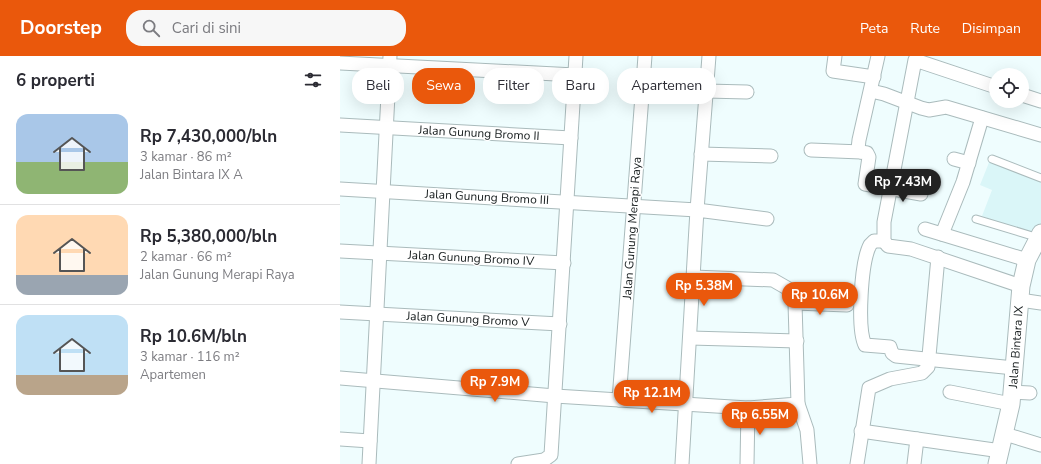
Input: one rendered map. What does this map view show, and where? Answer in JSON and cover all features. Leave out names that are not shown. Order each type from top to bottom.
[{"type":"street","points":[[575,68],[576,56]]},
{"type":"street","name":"Jalan Gunung Merapi Raya","points":[[619,400],[645,56]]},
{"type":"street","points":[[708,68],[709,56]]},
{"type":"street","points":[[835,56],[833,71],[874,77]]},
{"type":"street","points":[[861,152],[858,149],[859,140],[878,56]]},
{"type":"street","points":[[989,84],[915,58],[906,103],[900,145],[890,188],[884,227],[884,241],[888,246],[911,249],[938,257],[1041,303]]},
{"type":"street","points":[[340,63],[389,61],[552,73]]},
{"type":"street","points":[[370,464],[389,61]]},
{"type":"street","points":[[716,90],[747,92]]},
{"type":"street","points":[[871,91],[929,110],[946,107],[1041,135]]},
{"type":"street","points":[[1029,97],[1041,101]]},
{"type":"street","points":[[518,464],[544,460],[551,455],[556,396],[573,104]]},
{"type":"street","points":[[682,464],[697,210],[705,104]]},
{"type":"street","points":[[942,234],[950,217],[969,163],[982,118]]},
{"type":"street","name":"Jalan Gunung Bromo II","points":[[340,125],[571,138]]},
{"type":"street","points":[[812,150],[867,153],[869,157],[865,184],[920,194]]},
{"type":"street","points":[[702,154],[771,156]]},
{"type":"street","points":[[954,158],[969,163]]},
{"type":"street","name":"Jalan Gunung Bromo III","points":[[340,189],[382,190],[634,205],[697,210],[767,219]]},
{"type":"street","points":[[924,229],[1027,260]]},
{"type":"street","name":"Jalan Bintara IX","points":[[999,458],[1012,398],[1020,293],[1027,260],[1040,236]]},
{"type":"street","points":[[884,241],[874,241],[870,245],[861,280],[860,300],[864,343],[868,346],[890,347],[892,353],[896,356],[1014,368]]},
{"type":"street","name":"Jalan Gunung Bromo IV","points":[[340,251],[564,262]]},
{"type":"street","points":[[857,464],[869,388],[890,379],[922,373],[928,367],[938,257]]},
{"type":"street","points":[[693,277],[773,280],[787,288],[794,303],[797,341],[798,404],[807,430],[810,464]]},
{"type":"street","points":[[794,303],[847,305]]},
{"type":"street","name":"Jalan Gunung Bromo V","points":[[340,312],[560,324]]},
{"type":"street","points":[[690,338],[797,341]]},
{"type":"street","points":[[340,378],[556,396],[748,408],[798,404]]},
{"type":"street","points":[[950,392],[1012,398],[1030,393]]},
{"type":"street","points":[[746,464],[748,408]]},
{"type":"street","points":[[861,431],[917,439],[999,458]]},
{"type":"street","points":[[1005,434],[1041,445]]},
{"type":"street","points":[[340,439],[370,441]]},
{"type":"street","points":[[914,464],[917,439]]},
{"type":"lane","points":[[992,159],[1041,178]]},
{"type":"lane","points":[[976,219],[1040,236]]},
{"type":"shaded area","points":[[990,160],[1041,179],[1041,224],[1036,236],[982,216],[992,190],[980,185]]}]
